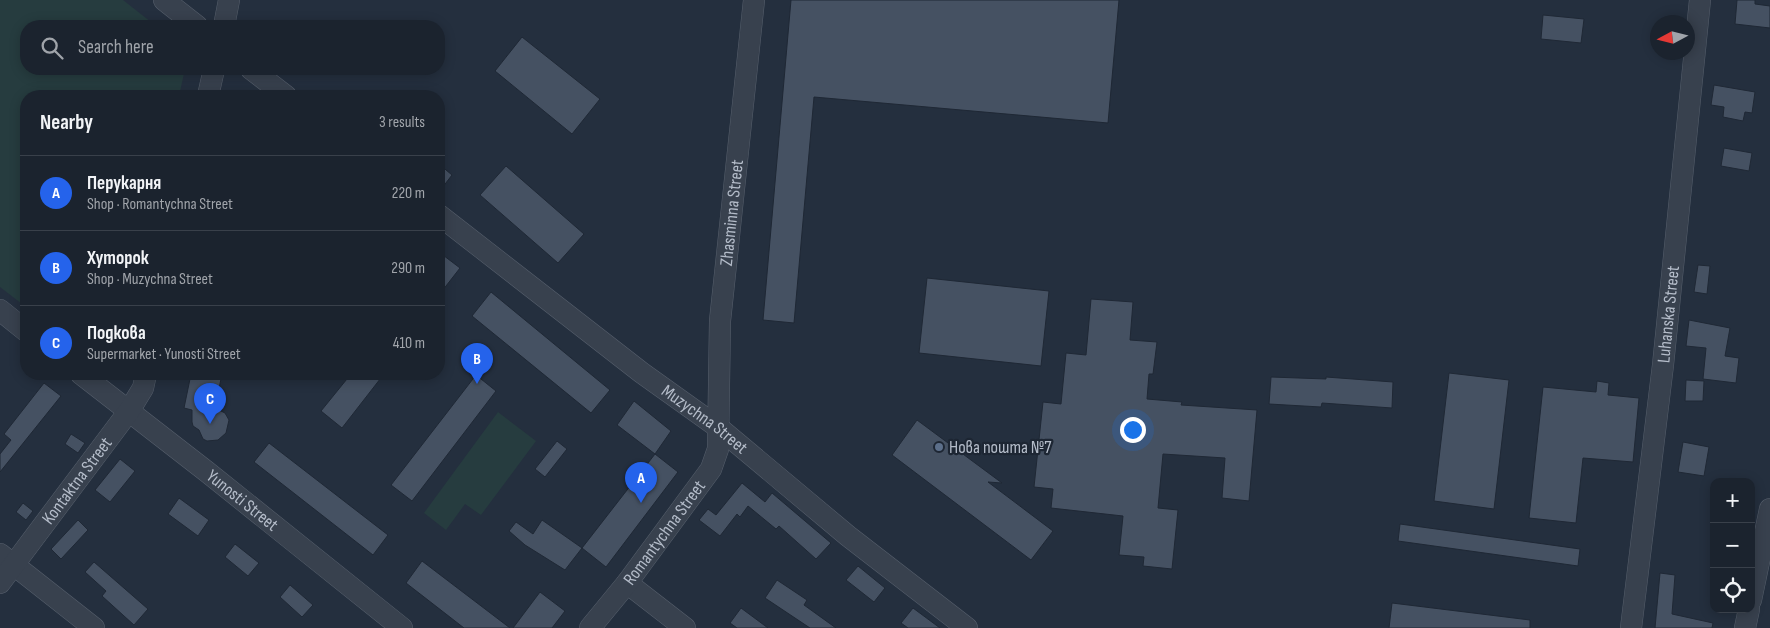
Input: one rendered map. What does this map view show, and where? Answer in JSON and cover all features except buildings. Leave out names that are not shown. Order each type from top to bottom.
[{"type":"street","points":[[164,0],[189,20]]},
{"type":"street","points":[[225,20],[230,0]]},
{"type":"street","name":"Zhasminna Street","points":[[719,428],[720,321],[754,0]]},
{"type":"street","name":"Luhanska Street","points":[[1631,628],[1663,365],[1700,0]]},
{"type":"street","points":[[209,90],[213,75]]},
{"type":"street","points":[[259,75],[278,90]]},
{"type":"street","name":"Muzychna Street","points":[[445,220],[642,373],[719,428],[848,536],[967,628]]},
{"type":"street","points":[[0,310],[20,326]]},
{"type":"street","name":"Yunosti Street","points":[[89,380],[402,628]]},
{"type":"street","name":"Kontaktna Street","points":[[0,583],[7,559],[129,411],[143,388],[145,380]]},
{"type":"street","name":"Romantychna Street","points":[[590,628],[627,583],[711,469],[718,449],[719,428]]},
{"type":"street","points":[[1755,581],[1770,509]]},
{"type":"street","points":[[7,559],[94,628]]},
{"type":"street","points":[[627,583],[685,628]]},
{"type":"street","points":[[1745,628],[1748,613]]},
{"type":"green space","points":[[0,0],[123,0],[148,20],[20,20],[20,75],[184,75],[180,90],[20,90],[20,302],[0,287]]},
{"type":"green space","points":[[498,412],[536,441],[481,515],[465,504],[446,530],[424,513]]},
{"type":"place","name":"Хуторок","points":[[477,384]]},
{"type":"place","name":"Подкова","points":[[210,424]]},
{"type":"place","name":"Нова пошта №7","points":[[939,447]]},
{"type":"place","name":"Перукарня","points":[[641,503]]}]
